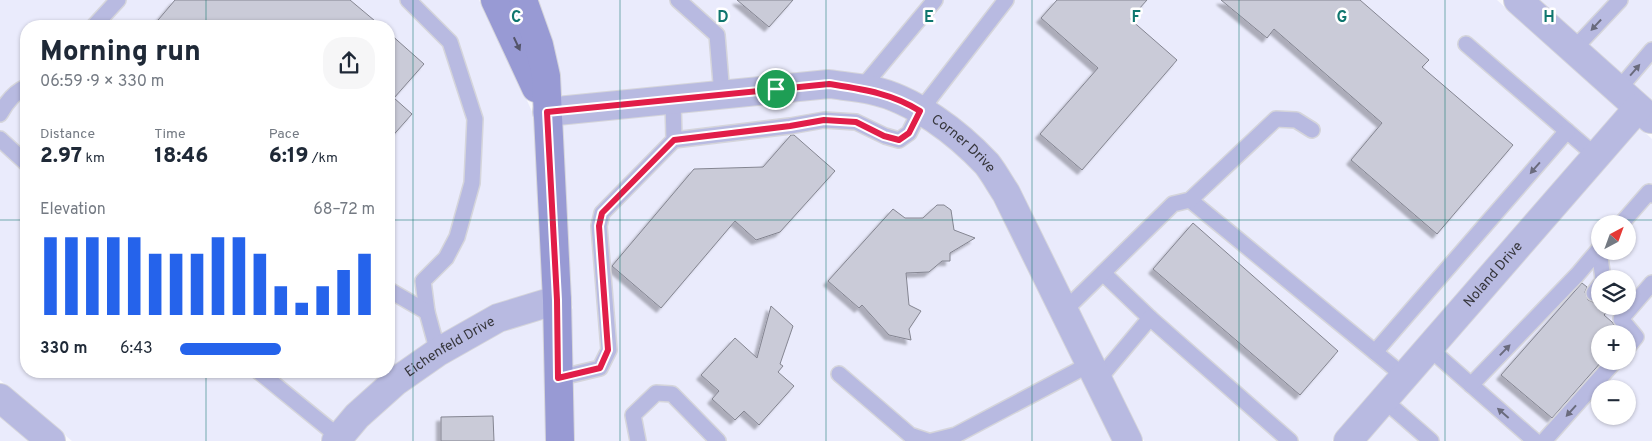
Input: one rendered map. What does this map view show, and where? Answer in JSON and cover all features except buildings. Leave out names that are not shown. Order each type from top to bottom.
[{"type":"street","points":[[495,0],[547,112]]},
{"type":"street","points":[[523,0],[533,25],[546,76],[557,300],[560,441]]},
{"type":"street","points":[[1518,0],[1645,114]]},
{"type":"street","name":"Corner Drive","points":[[547,112],[829,84],[872,90],[908,103],[966,142],[988,166],[1006,193],[1128,441]]},
{"type":"street","name":"Noland Drive","points":[[1348,441],[1596,156],[1645,114]]},
{"type":"street","name":"Eichenfeld Drive","points":[[337,439],[357,416],[395,382],[438,352],[498,318],[557,300]]},
{"type":"street","points":[[0,398],[50,441]]},
{"type":"lane","points":[[100,20],[118,0]]},
{"type":"lane","points":[[408,0],[450,42],[475,119],[472,183],[456,237],[446,258],[423,281],[427,312],[438,352]]},
{"type":"lane","points":[[678,0],[717,34],[722,94]]},
{"type":"lane","points":[[861,89],[935,0]]},
{"type":"lane","points":[[558,378],[600,368],[608,350],[599,226],[602,213],[674,140],[824,120],[856,122],[884,136],[899,140],[909,133],[920,111],[1006,0]]},
{"type":"lane","points":[[1573,50],[1620,0]]},
{"type":"lane","points":[[1466,44],[1596,156]]},
{"type":"lane","points":[[1618,90],[1652,50]]},
{"type":"lane","points":[[0,114],[6,103],[20,90]]},
{"type":"lane","points":[[673,100],[674,140]]},
{"type":"lane","points":[[1064,311],[1173,204],[1190,200],[1276,119],[1296,120],[1312,130]]},
{"type":"lane","points":[[1375,352],[1567,131]]},
{"type":"lane","points":[[0,139],[20,157]]},
{"type":"lane","points":[[1629,215],[1648,192],[1652,195]]},
{"type":"lane","points":[[1190,200],[1404,376]]},
{"type":"lane","points":[[1471,385],[1562,297],[1591,260]]},
{"type":"lane","points":[[1103,273],[1150,318],[1290,441]]},
{"type":"lane","points":[[1626,325],[1621,319],[1652,282]]},
{"type":"lane","points":[[395,293],[427,312]]},
{"type":"lane","points":[[932,441],[956,435],[1094,372],[1150,318]]},
{"type":"lane","points":[[1429,348],[1535,441]]},
{"type":"lane","points":[[1544,441],[1607,370]]},
{"type":"lane","points":[[839,374],[910,435],[928,441]]},
{"type":"lane","points":[[266,378],[337,439]]},
{"type":"lane","points":[[638,441],[633,415],[656,393],[672,394],[718,441]]},
{"type":"lane","points":[[1384,400],[1431,441]]},
{"type":"shaded area","points":[[0,0],[479,0],[534,116],[543,291],[395,368],[395,20],[20,20],[20,378],[381,378],[349,407],[320,441],[72,441],[0,380]]},
{"type":"shaded area","points":[[538,0],[1497,0],[1620,110],[1332,441],[1144,441],[1018,186],[999,157],[975,132],[946,110],[914,91],[877,77],[832,71],[560,97],[552,41]]},
{"type":"shaded area","points":[[1539,0],[1652,0],[1652,101]]},
{"type":"shaded area","points":[[827,97],[868,103],[901,116],[931,133],[956,153],[977,175],[995,201],[1113,441],[574,441],[571,310],[573,308],[570,297],[561,124]]},
{"type":"shaded area","points":[[1638,126],[1652,139],[1652,441],[1365,441]]},
{"type":"shaded area","points":[[544,318],[547,441],[353,441],[366,425],[403,392],[444,363],[502,331]]},
{"type":"shaded area","points":[[0,417],[29,441],[0,441]]},
{"type":"route","points":[[829,84],[872,90],[908,103],[920,111],[909,133],[899,140],[884,136],[856,122],[824,120],[674,140],[602,213],[599,226],[608,350],[600,368],[558,378],[557,300],[547,112],[776,89],[829,84]]}]
